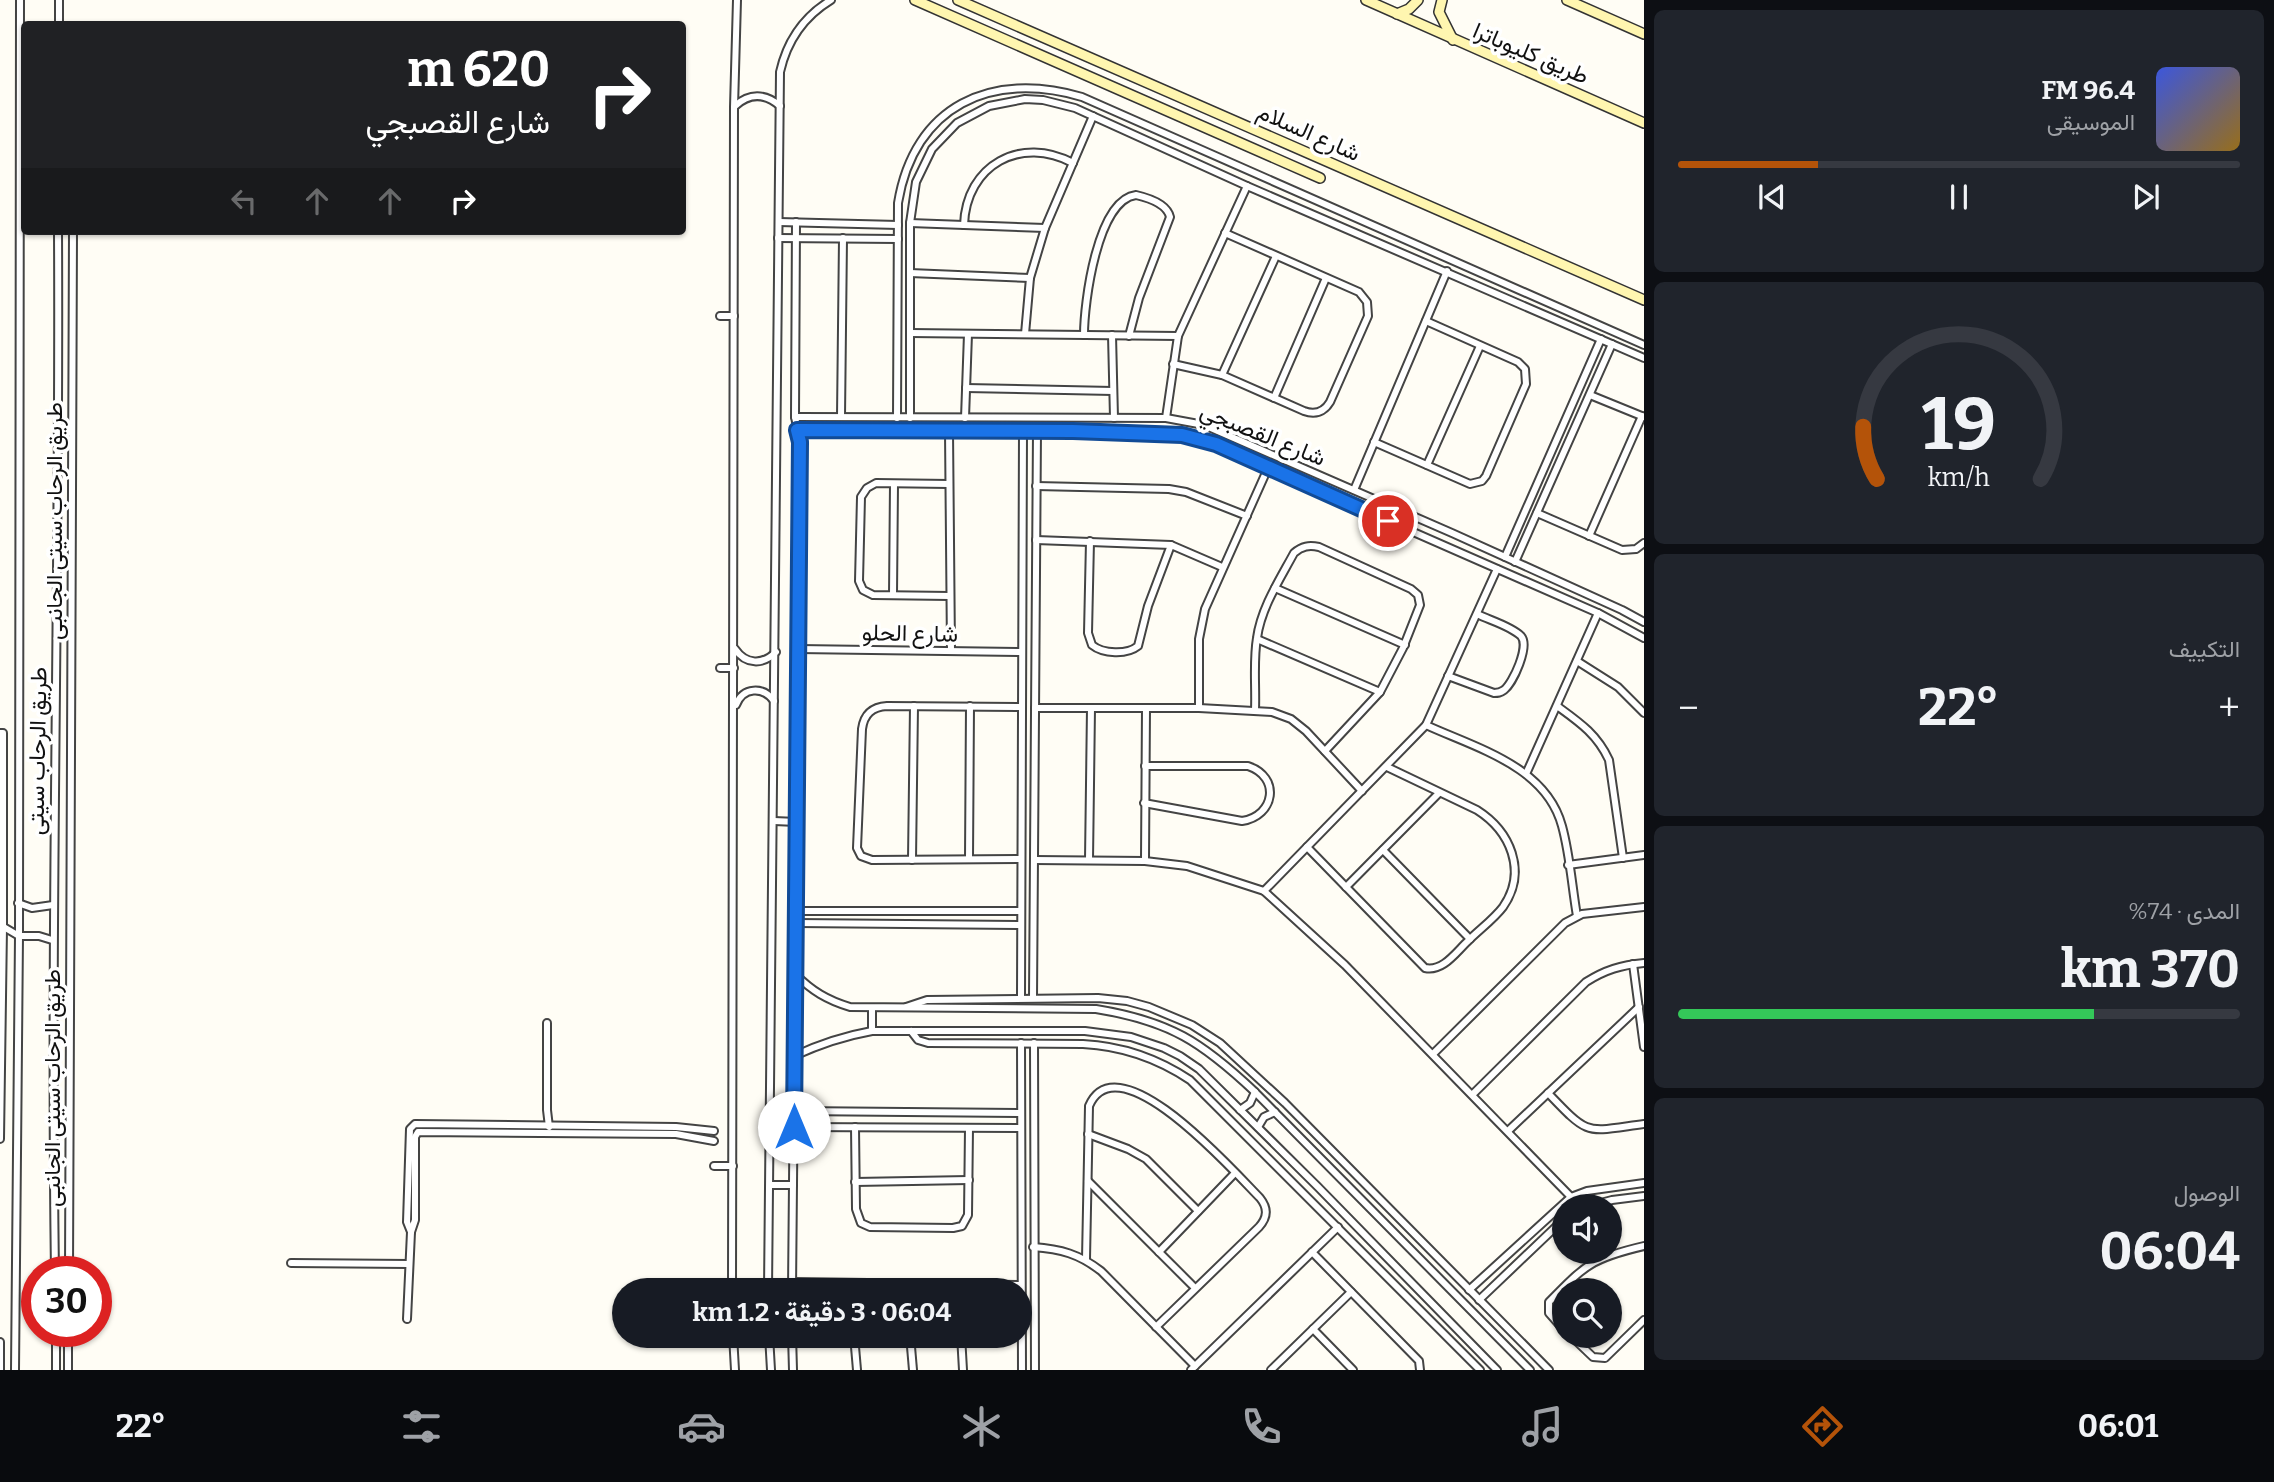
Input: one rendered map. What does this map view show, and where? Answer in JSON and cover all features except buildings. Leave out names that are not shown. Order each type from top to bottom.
[{"type":"main road","name":"شارع السلام","points":[[915,0],[1320,178]]},
{"type":"main road","name":"شارع السلام","points":[[958,0],[1644,300]]},
{"type":"main road","name":"طريق كليوباترا","points":[[1366,0],[1644,123]]},
{"type":"main road","points":[[1397,14],[1409,9],[1418,0]]},
{"type":"main road","points":[[1442,0],[1439,12],[1454,41]]},
{"type":"main road","points":[[1567,0],[1644,34]]},
{"type":"street","name":"طريق الرحاب سيتى","points":[[15,1370],[19,936],[20,0]]},
{"type":"street","points":[[59,21],[60,0]]},
{"type":"street","points":[[733,1278],[734,107],[737,0]]},
{"type":"street","points":[[768,1278],[780,72],[787,47],[801,25],[831,0]]},
{"type":"street","points":[[897,418],[898,225],[902,182],[919,143],[948,112],[975,98],[1000,90],[1043,88],[1082,97],[1644,345]]},
{"type":"street","points":[[734,107],[748,97],[757,96],[773,100],[780,106]]},
{"type":"street","points":[[910,418],[910,223],[912,200],[923,165],[944,135],[972,113],[1007,101],[1025,99],[1061,103],[1093,116],[1247,186],[1644,358]]},
{"type":"street","points":[[1025,334],[1030,278],[1045,228],[1093,116]]},
{"type":"street","points":[[1153,142],[1158,130]]},
{"type":"street","points":[[964,225],[971,193],[983,175],[1000,161],[1031,152],[1053,154],[1073,163]]},
{"type":"street","points":[[1166,418],[1178,336],[1247,186]]},
{"type":"street","points":[[1084,335],[1084,307],[1096,251],[1121,201],[1136,195],[1167,208],[1170,217],[1139,298],[1129,336]]},
{"type":"street","points":[[1351,229],[1356,217]]},
{"type":"street","points":[[779,222],[898,225]]},
{"type":"street","points":[[792,1278],[800,442],[795,417],[796,222]]},
{"type":"street","points":[[910,223],[1045,228]]},
{"type":"street","points":[[1173,364],[1222,375],[1310,413],[1322,411],[1327,407],[1368,316],[1369,309],[1364,297],[1225,233]]},
{"type":"street","name":"طريق الرحاب سيتى","points":[[55,1256],[52,940],[58,567],[58,235]]},
{"type":"street","name":"طريق الرحاب سيتى الجانبى","points":[[69,1256],[73,235]]},
{"type":"street","points":[[778,238],[898,239]]},
{"type":"street","points":[[841,417],[843,238]]},
{"type":"street","points":[[1222,375],[1276,256]]},
{"type":"street","points":[[1354,490],[1447,271]]},
{"type":"street","points":[[910,273],[1030,278]]},
{"type":"street","points":[[1274,398],[1326,278]]},
{"type":"street","points":[[720,316],[734,316]]},
{"type":"street","points":[[1374,442],[1470,484],[1476,484],[1486,476],[1526,384],[1527,374],[1518,362],[1426,321]]},
{"type":"street","points":[[910,333],[1178,336]]},
{"type":"street","points":[[965,418],[968,334]]},
{"type":"street","points":[[1112,335],[1114,418]]},
{"type":"street","points":[[1505,557],[1601,340]]},
{"type":"street","points":[[1515,562],[1612,344]]},
{"type":"street","points":[[1427,465],[1480,346]]},
{"type":"street","points":[[966,388],[1113,391]]},
{"type":"street","points":[[1589,536],[1643,416],[1590,395]]},
{"type":"street","name":"شارع القصبجي","points":[[795,417],[1166,418],[1186,421],[1221,431],[1452,533],[1644,622]]},
{"type":"street","points":[[829,417],[829,430]]},
{"type":"street","points":[[1073,418],[1073,431]]},
{"type":"street","name":"شارع القصبجي","points":[[797,430],[1073,431],[1182,435],[1216,444],[1598,613],[1644,638]]},
{"type":"street","points":[[949,431],[951,651]]},
{"type":"street","points":[[1021,998],[1023,431]]},
{"type":"street","points":[[1033,998],[1037,431]]},
{"type":"street","points":[[1023,450],[1036,450]]},
{"type":"street","points":[[1199,708],[1201,624],[1223,567],[1268,468]]},
{"type":"street","points":[[949,484],[876,483],[867,488],[861,497],[859,581],[868,594],[950,596]]},
{"type":"street","points":[[893,595],[894,484]]},
{"type":"street","points":[[1036,486],[1169,489],[1186,492],[1247,516]]},
{"type":"street","points":[[1537,513],[1622,550],[1636,549],[1644,543]]},
{"type":"street","points":[[1446,547],[1452,533]]},
{"type":"street","points":[[1036,540],[1171,545],[1223,567]]},
{"type":"street","points":[[1090,541],[1088,633],[1092,645],[1103,651],[1128,652],[1138,646],[1148,606],[1171,545]]},
{"type":"street","points":[[1255,710],[1256,639],[1276,587],[1294,553],[1306,546],[1319,547],[1415,592],[1420,605],[1405,645],[1380,692],[1325,751]]},
{"type":"street","points":[[1264,891],[1426,725],[1497,569]]},
{"type":"street","points":[[1276,587],[1405,645]]},
{"type":"street","points":[[1526,774],[1598,613]]},
{"type":"street","points":[[1448,676],[1494,694],[1499,693],[1506,688],[1525,650],[1519,635],[1477,614]]},
{"type":"street","points":[[1256,639],[1380,692]]},
{"type":"street","points":[[734,648],[739,655],[754,662],[762,661],[776,652]]},
{"type":"street","name":"شارع الحلو","points":[[798,649],[1022,652]]},
{"type":"street","points":[[1577,661],[1618,687],[1644,713]]},
{"type":"street","points":[[720,668],[734,668]]},
{"type":"street","points":[[735,707],[738,699],[753,690],[770,695],[775,703]]},
{"type":"street","points":[[1021,859],[868,860],[861,856],[858,848],[863,721],[873,709],[880,706],[1022,707]]},
{"type":"street","points":[[912,860],[914,706]]},
{"type":"street","points":[[969,859],[970,706]]},
{"type":"street","points":[[1557,706],[1589,728],[1609,760],[1623,858]]},
{"type":"street","points":[[1035,708],[1199,708],[1272,712],[1290,719],[1306,731],[1362,791]]},
{"type":"street","points":[[1089,860],[1091,708]]},
{"type":"street","points":[[1145,861],[1146,708]]},
{"type":"street","points":[[1426,725],[1519,768],[1546,793],[1556,809],[1562,827],[1577,916]]},
{"type":"street","points":[[0,1139],[3,842],[1,733]]},
{"type":"street","points":[[1144,803],[1242,821],[1251,820],[1266,808],[1270,789],[1261,772],[1248,766],[1145,766]]},
{"type":"street","points":[[1307,847],[1425,968],[1442,966],[1503,907],[1511,890],[1514,860],[1502,830],[1490,818],[1387,767]]},
{"type":"street","points":[[1021,777],[1034,777]]},
{"type":"street","points":[[1346,887],[1439,793]]},
{"type":"street","points":[[774,821],[797,822]]},
{"type":"street","points":[[3,842],[18,843]]},
{"type":"street","points":[[1383,850],[1470,939]]},
{"type":"street","points":[[1568,865],[1644,855]]},
{"type":"street","points":[[1034,860],[1145,861],[1187,866],[1264,891],[1345,965],[1568,1194]]},
{"type":"street","points":[[18,903],[32,908],[53,905]]},
{"type":"street","points":[[1433,1054],[1558,930],[1577,916],[1644,907]]},
{"type":"street","points":[[796,911],[1021,911]]},
{"type":"street","points":[[796,923],[1021,925]]},
{"type":"street","points":[[2,926],[19,936],[39,936],[52,940]]},
{"type":"street","points":[[52,954],[70,955]]},
{"type":"street","points":[[1473,1094],[1586,982],[1619,966],[1644,963]]},
{"type":"street","points":[[1633,964],[1644,1047]]},
{"type":"street","points":[[795,974],[808,988],[828,1000],[850,1007],[1080,1009],[1132,1015],[1180,1033],[1206,1049],[1255,1092],[1530,1370]]},
{"type":"street","points":[[1021,975],[1033,974]]},
{"type":"street","points":[[904,1009],[927,1000],[1080,997],[1126,1001],[1149,1007],[1192,1025],[1213,1037],[1285,1103],[1549,1370]]},
{"type":"street","points":[[1080,997],[1080,1009]]},
{"type":"street","points":[[1508,1131],[1639,1007]]},
{"type":"street","points":[[872,1008],[872,1031]]},
{"type":"street","points":[[547,1023],[549,1129]]},
{"type":"street","points":[[794,1056],[844,1036],[872,1031],[1084,1031],[1131,1037],[1164,1048],[1199,1069],[1497,1370]]},
{"type":"street","points":[[911,1031],[918,1040],[928,1043],[1083,1044],[1143,1055],[1166,1064],[1190,1080],[1480,1370]]},
{"type":"street","points":[[1083,1044],[1084,1031]]},
{"type":"street","points":[[1206,1049],[1213,1037]]},
{"type":"street","points":[[1021,1044],[1021,1278]]},
{"type":"street","points":[[1034,1044],[1035,1370]]},
{"type":"street","points":[[1021,1065],[1034,1065]]},
{"type":"street","points":[[1086,1259],[1088,1115],[1093,1098],[1107,1088],[1128,1091],[1167,1108],[1264,1203],[1266,1216],[1259,1227],[1156,1327]]},
{"type":"street","points":[[1240,1110],[1250,1103],[1255,1092]]},
{"type":"street","points":[[1548,1093],[1576,1123],[1585,1128],[1599,1130],[1644,1124]]},
{"type":"street","points":[[1,1101],[18,1101]]},
{"type":"street","points":[[794,1111],[1021,1113]]},
{"type":"street","points":[[1258,1127],[1264,1117],[1275,1112]]},
{"type":"street","points":[[407,1319],[411,1232],[415,1220],[412,1172],[415,1137],[418,1132],[676,1127],[714,1131]]},
{"type":"street","points":[[794,1127],[1020,1128]]},
{"type":"street","points":[[855,1127],[856,1214],[865,1226],[953,1228],[961,1226],[967,1219],[969,1128]]},
{"type":"street","points":[[549,1129],[676,1134],[714,1141]]},
{"type":"street","points":[[1088,1134],[1146,1159],[1198,1211]]},
{"type":"street","points":[[53,1139],[70,1138]]},
{"type":"street","points":[[714,1166],[733,1166]]},
{"type":"street","points":[[1159,1252],[1235,1173]]},
{"type":"street","points":[[855,1182],[969,1180]]},
{"type":"street","points":[[1087,1181],[1195,1288]]},
{"type":"street","points":[[1579,1194],[1644,1183]]},
{"type":"street","points":[[770,1185],[793,1185]]},
{"type":"street","points":[[1309,1198],[1318,1187]]},
{"type":"street","points":[[1359,1198],[1367,1188]]},
{"type":"street","points":[[1020,1195],[1034,1196]]},
{"type":"street","points":[[1622,1199],[1644,1196]]},
{"type":"street","points":[[1469,1290],[1552,1214]]},
{"type":"street","points":[[1033,1247],[1069,1251],[1086,1259],[1156,1327],[1193,1368],[1338,1227]]},
{"type":"street","points":[[1479,1300],[1552,1230]]},
{"type":"street","points":[[1574,1278],[1587,1266],[1607,1255],[1644,1246]]},
{"type":"street","points":[[1312,1252],[1419,1361],[1420,1370]]},
{"type":"street","points":[[1378,1267],[1386,1258]]},
{"type":"street","points":[[291,1263],[409,1264]]},
{"type":"street","points":[[1486,1274],[1495,1284]]},
{"type":"street","points":[[1275,1369],[1352,1292]]},
{"type":"street","points":[[1552,1299],[1549,1302],[1549,1314],[1552,1317]]},
{"type":"street","points":[[1622,1341],[1644,1320]]},
{"type":"street","points":[[1313,1329],[1353,1370]]},
{"type":"street","points":[[0,1342],[0,1370]]},
{"type":"street","points":[[55,1370],[56,1347]]},
{"type":"street","points":[[68,1347],[68,1370]]},
{"type":"street","points":[[1517,1357],[1526,1347]]},
{"type":"street","points":[[734,1348],[735,1370]]},
{"type":"street","points":[[770,1348],[771,1370]]},
{"type":"street","points":[[792,1348],[793,1370]]},
{"type":"street","points":[[855,1348],[856,1370]]},
{"type":"street","points":[[911,1348],[913,1370]]},
{"type":"street","points":[[962,1348],[963,1370]]},
{"type":"street","points":[[1022,1348],[1022,1370]]},
{"type":"street","points":[[1584,1348],[1593,1357],[1605,1358],[1615,1348]]},
{"type":"route","points":[[794,1127],[800,442],[797,430],[1073,431],[1182,435],[1216,444],[1388,521]]}]
